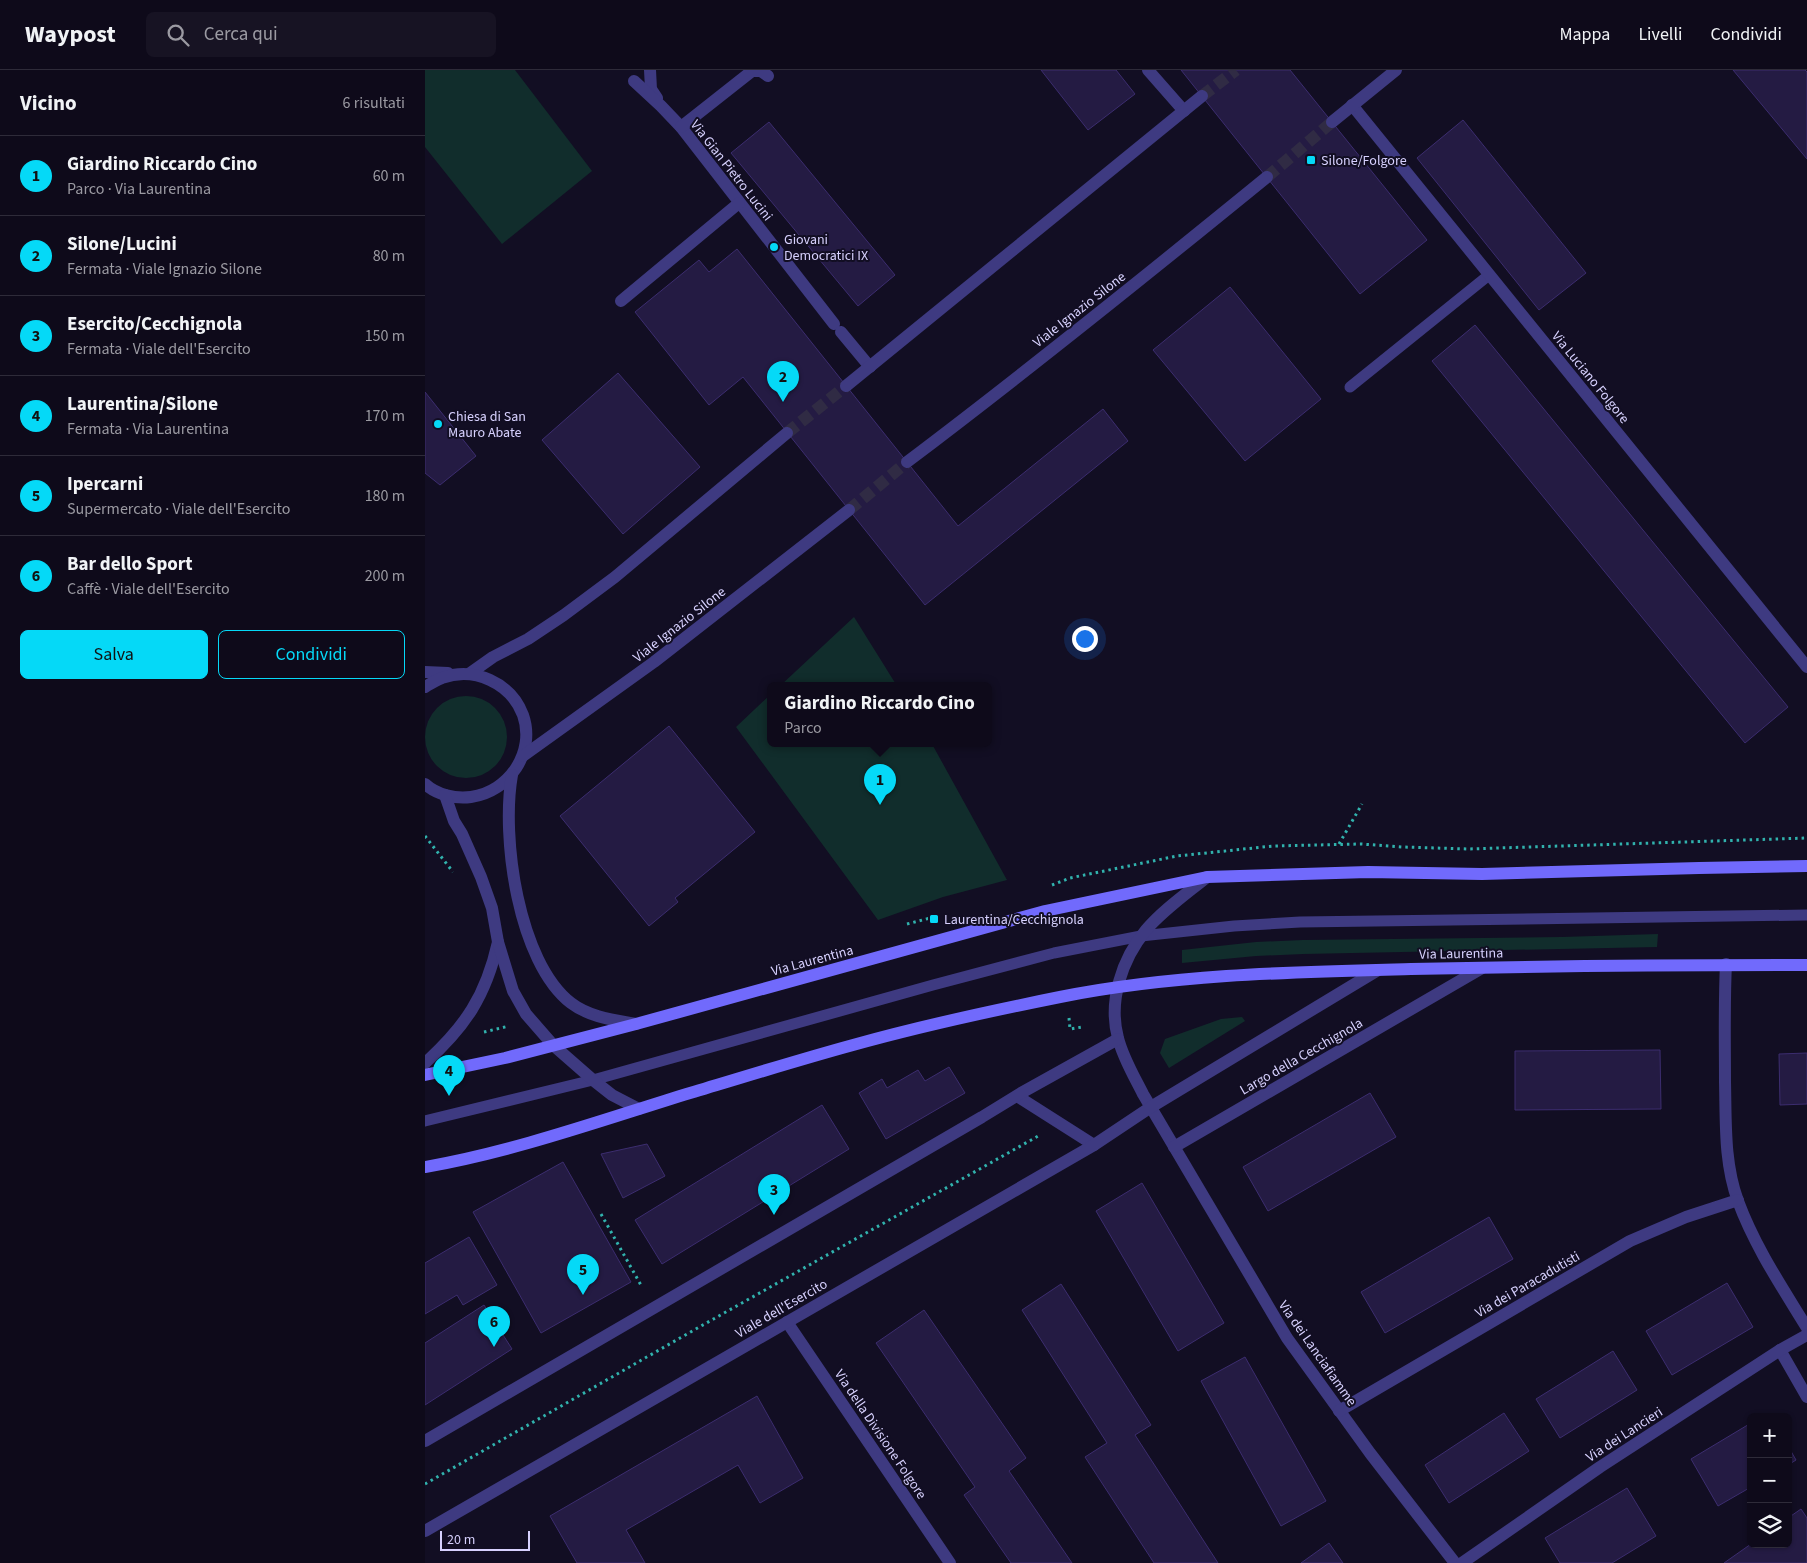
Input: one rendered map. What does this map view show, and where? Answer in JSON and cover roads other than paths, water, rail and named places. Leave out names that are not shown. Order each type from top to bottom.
[{"type":"main road","name":"Via Laurentina","points":[[425,1075],[505,1058],[636,1024],[1045,911],[1207,877],[1350,872],[1482,874],[1807,866]]},
{"type":"main road","name":"Via Laurentina","points":[[425,1167],[478,1156],[578,1129],[639,1108],[854,1044],[1064,996],[1117,988],[1231,976],[1378,970],[1726,964],[1807,965]]},
{"type":"street","points":[[650,70],[651,89],[661,106]]},
{"type":"street","points":[[1148,70],[1184,111]]},
{"type":"street","points":[[1332,122],[1397,70]]},
{"type":"street","points":[[681,127],[752,71],[761,71],[768,76]]},
{"type":"street","name":"Via Gian Pietro Lucini","points":[[634,81],[681,127],[870,367]]},
{"type":"street","points":[[846,386],[1202,96]]},
{"type":"street","name":"Via Luciano Folgore","points":[[1352,105],[1807,667]]},
{"type":"street","name":"Viale Ignazio Silone","points":[[907,462],[988,401],[1267,177]]},
{"type":"street","points":[[621,301],[739,203]]},
{"type":"street","points":[[425,687],[441,678],[465,674],[564,615],[615,577],[787,433]]},
{"type":"street","name":"Viale Ignazio Silone","points":[[523,756],[654,662],[849,510]]},
{"type":"street","points":[[425,672],[480,675],[499,684],[513,698],[523,716],[526,736],[523,756],[512,775],[499,787],[482,796],[463,798],[445,795],[426,786]]},
{"type":"street","points":[[512,775],[508,810],[511,859],[525,924],[541,966],[558,990],[577,1006],[609,1019],[636,1024]]},
{"type":"street","points":[[445,795],[454,821],[473,857],[489,900],[496,925],[498,942],[513,991],[531,1021],[553,1045],[593,1080],[612,1095],[639,1108]]},
{"type":"street","points":[[1174,1147],[1126,1061],[1115,1023],[1117,988],[1121,972],[1141,936],[1155,920],[1207,877]]},
{"type":"street","points":[[425,1063],[451,1039],[465,1022],[488,978],[498,942]]},
{"type":"street","points":[[1726,964],[1725,1114],[1726,1140],[1732,1179],[1738,1200],[1759,1248],[1807,1328]]},
{"type":"street","name":"Largo della Cecchignola","points":[[1174,1147],[1482,968]]},
{"type":"street","points":[[1151,1107],[1378,970]]},
{"type":"street","points":[[425,1441],[1118,1038]]},
{"type":"street","points":[[1017,1096],[1094,1145]]},
{"type":"street","name":"Viale dell'Esercito","points":[[425,1531],[1094,1145],[1151,1107]]},
{"type":"street","name":"Via dei Lanciafiamme","points":[[1174,1147],[1287,1338],[1339,1411],[1455,1563]]},
{"type":"street","name":"Via dei Paracadutisti","points":[[1339,1411],[1630,1241],[1686,1216],[1738,1200]]},
{"type":"street","name":"Via della Divisione Folgore","points":[[787,1322],[950,1563]]},
{"type":"street","name":"Via dei Lancieri","points":[[1462,1563],[1601,1467],[1807,1335]]},
{"type":"street","points":[[1781,1350],[1807,1397]]},
{"type":"lane","points":[[1350,387],[1489,275]]},
{"type":"lane","points":[[425,1122],[593,1080],[950,980],[1054,953],[1141,936],[1234,926],[1300,922],[1807,915]]},
{"type":"tunnel","points":[[1202,96],[1236,70]]},
{"type":"tunnel","points":[[1267,177],[1332,122]]},
{"type":"tunnel","points":[[787,433],[846,386]]},
{"type":"tunnel","points":[[849,510],[907,462]]},
{"type":"place","name":"Silone/Folgore","points":[[1311,160]]},
{"type":"place","name":"Giovani Democratici IX","points":[[774,247]]},
{"type":"place","name":"Silone/Lucini","points":[[783,402]]},
{"type":"place","name":"Chiesa di San Mauro Abate","points":[[438,424]]},
{"type":"place","name":"Giardino Riccardo Cino","points":[[880,805]]},
{"type":"place","name":"Laurentina/Cecchignola","points":[[934,919]]},
{"type":"place","name":"Laurentina/Silone","points":[[449,1096]]},
{"type":"place","name":"Esercito/Cecchignola","points":[[774,1215]]},
{"type":"place","name":"Ipercarni","points":[[583,1295]]},
{"type":"place","name":"Bar dello Sport","points":[[494,1347]]}]
